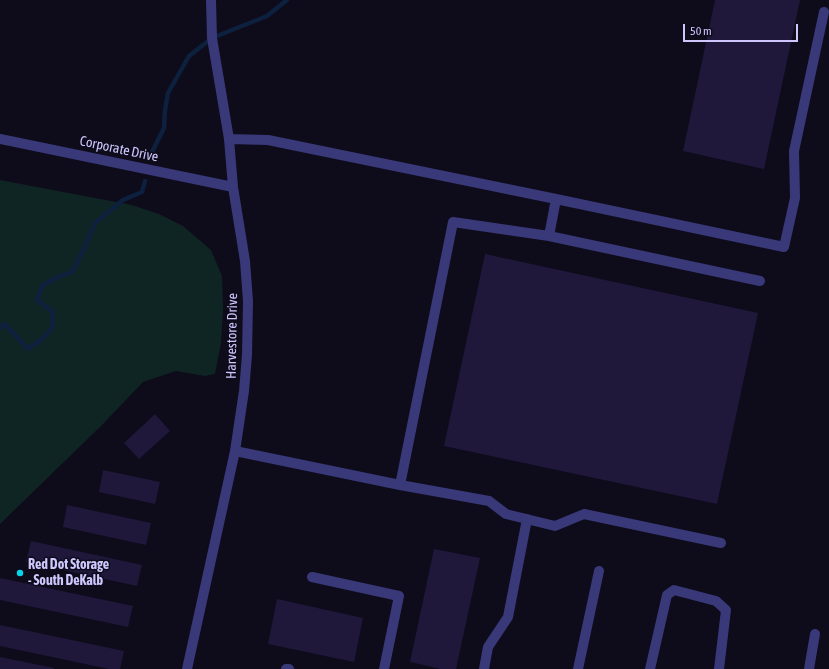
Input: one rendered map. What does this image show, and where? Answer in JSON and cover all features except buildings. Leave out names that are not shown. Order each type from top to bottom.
[{"type":"street","name":"Harvestore Drive","points":[[187,669],[235,451],[244,391],[248,301],[245,261],[233,187],[229,139],[212,38],[211,0]]},
{"type":"street","points":[[229,139],[268,140],[784,247],[796,198],[794,151],[824,12]]},
{"type":"street","name":"Corporate Drive","points":[[0,139],[233,187]]},
{"type":"street","points":[[549,236],[556,199]]},
{"type":"street","points":[[400,485],[453,222],[549,236],[760,281]]},
{"type":"street","points":[[235,451],[400,485],[488,500],[506,514],[555,526],[584,514],[721,543]]},
{"type":"street","points":[[484,669],[488,648],[508,617],[527,519]]},
{"type":"street","points":[[578,669],[599,571]]},
{"type":"street","points":[[312,577],[399,596],[384,669]]},
{"type":"street","points":[[650,669],[667,595],[674,590],[716,601],[726,610],[719,669]]},
{"type":"street","points":[[809,669],[815,634]]},
{"type":"green space","points":[[0,180],[132,205],[159,214],[183,226],[211,250],[222,276],[223,310],[221,343],[215,374],[205,376],[176,371],[143,382],[102,425],[0,524]]},
{"type":"waterway","points":[[151,157],[164,128],[168,93],[189,56],[212,38],[267,16],[287,0]]},
{"type":"waterway","points":[[0,328],[5,324],[28,349],[41,340],[52,328],[53,312],[37,300],[42,286],[56,278],[72,272],[95,223],[123,200],[142,192],[145,181]]},
{"type":"place","name":"Red Dot Storage - South DeKalb","points":[[20,573]]}]
